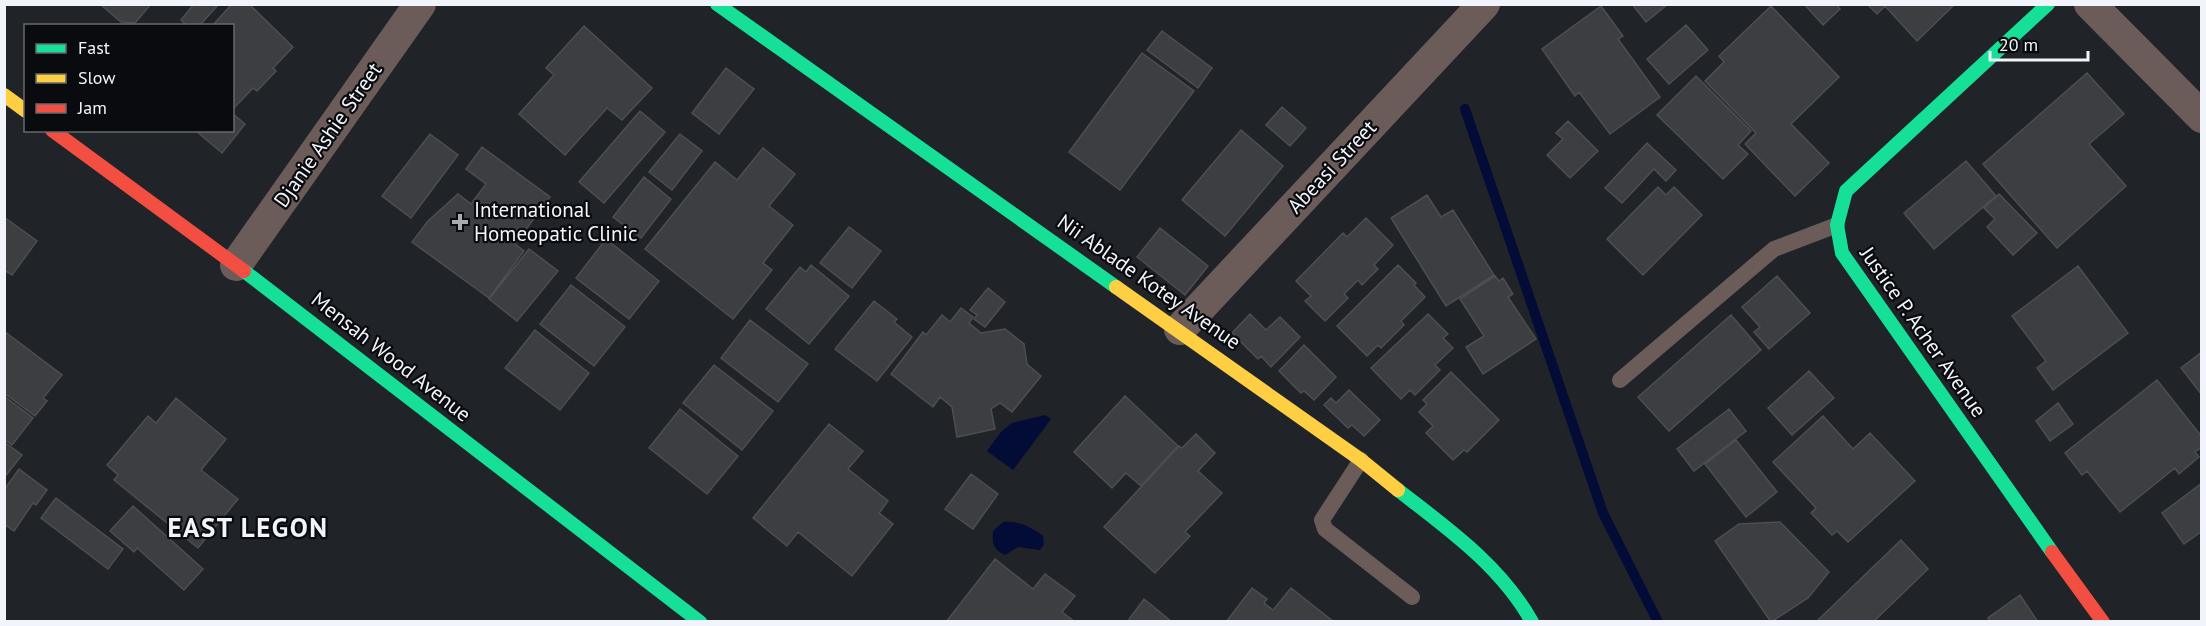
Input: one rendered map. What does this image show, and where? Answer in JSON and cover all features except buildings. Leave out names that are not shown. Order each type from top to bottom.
[{"type":"street","name":"Djanie Ashie Street","points":[[236,265],[420,4]]},
{"type":"street","name":"Nii Ablade Kotey Avenue","points":[[717,4],[1180,329],[1361,460],[1474,550],[1522,604],[1532,621]]},
{"type":"street","name":"Abeasi Street","points":[[1180,329],[1484,4]]},
{"type":"street","name":"Justice P. Acher Avenue","points":[[2048,4],[1846,191],[1837,225],[1842,253],[2000,480],[2103,621]]},
{"type":"street","points":[[2090,4],[2202,117]]},
{"type":"street","points":[[4,95],[24,110]]},
{"type":"street","name":"Mensah Wood Avenue","points":[[55,132],[236,265],[700,621]]},
{"type":"lane","points":[[1620,380],[1774,249],[1837,225]]},
{"type":"lane","points":[[1361,460],[1322,520],[1325,529],[1412,597]]},
{"type":"shaded area","points":[[1045,415],[1051,419],[1013,470],[987,451],[1001,432],[1012,423]]},
{"type":"shaded area","points":[[1003,522],[1014,522],[1029,527],[1043,536],[1044,544],[1040,550],[1018,547],[1005,555],[1001,553],[994,545],[993,531]]},
{"type":"waterway","points":[[1465,109],[1603,513],[1658,622]]},
{"type":"traffic: fast","points":[[717,4],[1116,287]]},
{"type":"traffic: fast","points":[[2048,4],[1846,191],[1837,225],[1842,253],[2052,552]]},
{"type":"traffic: fast","points":[[244,271],[700,622]]},
{"type":"traffic: fast","points":[[1398,490],[1472,549],[1505,583],[1532,622]]},
{"type":"traffic: slow","points":[[4,95],[24,110]]},
{"type":"traffic: slow","points":[[1116,287],[1361,460],[1398,490]]},
{"type":"traffic: jam","points":[[55,132],[244,271]]},
{"type":"traffic: jam","points":[[2052,552],[2103,622]]},
{"type":"place","name":"International Homeopatic Clinic","points":[[460,222]]},
{"type":"district","name":"EAST LEGON","points":[[248,528]]}]
